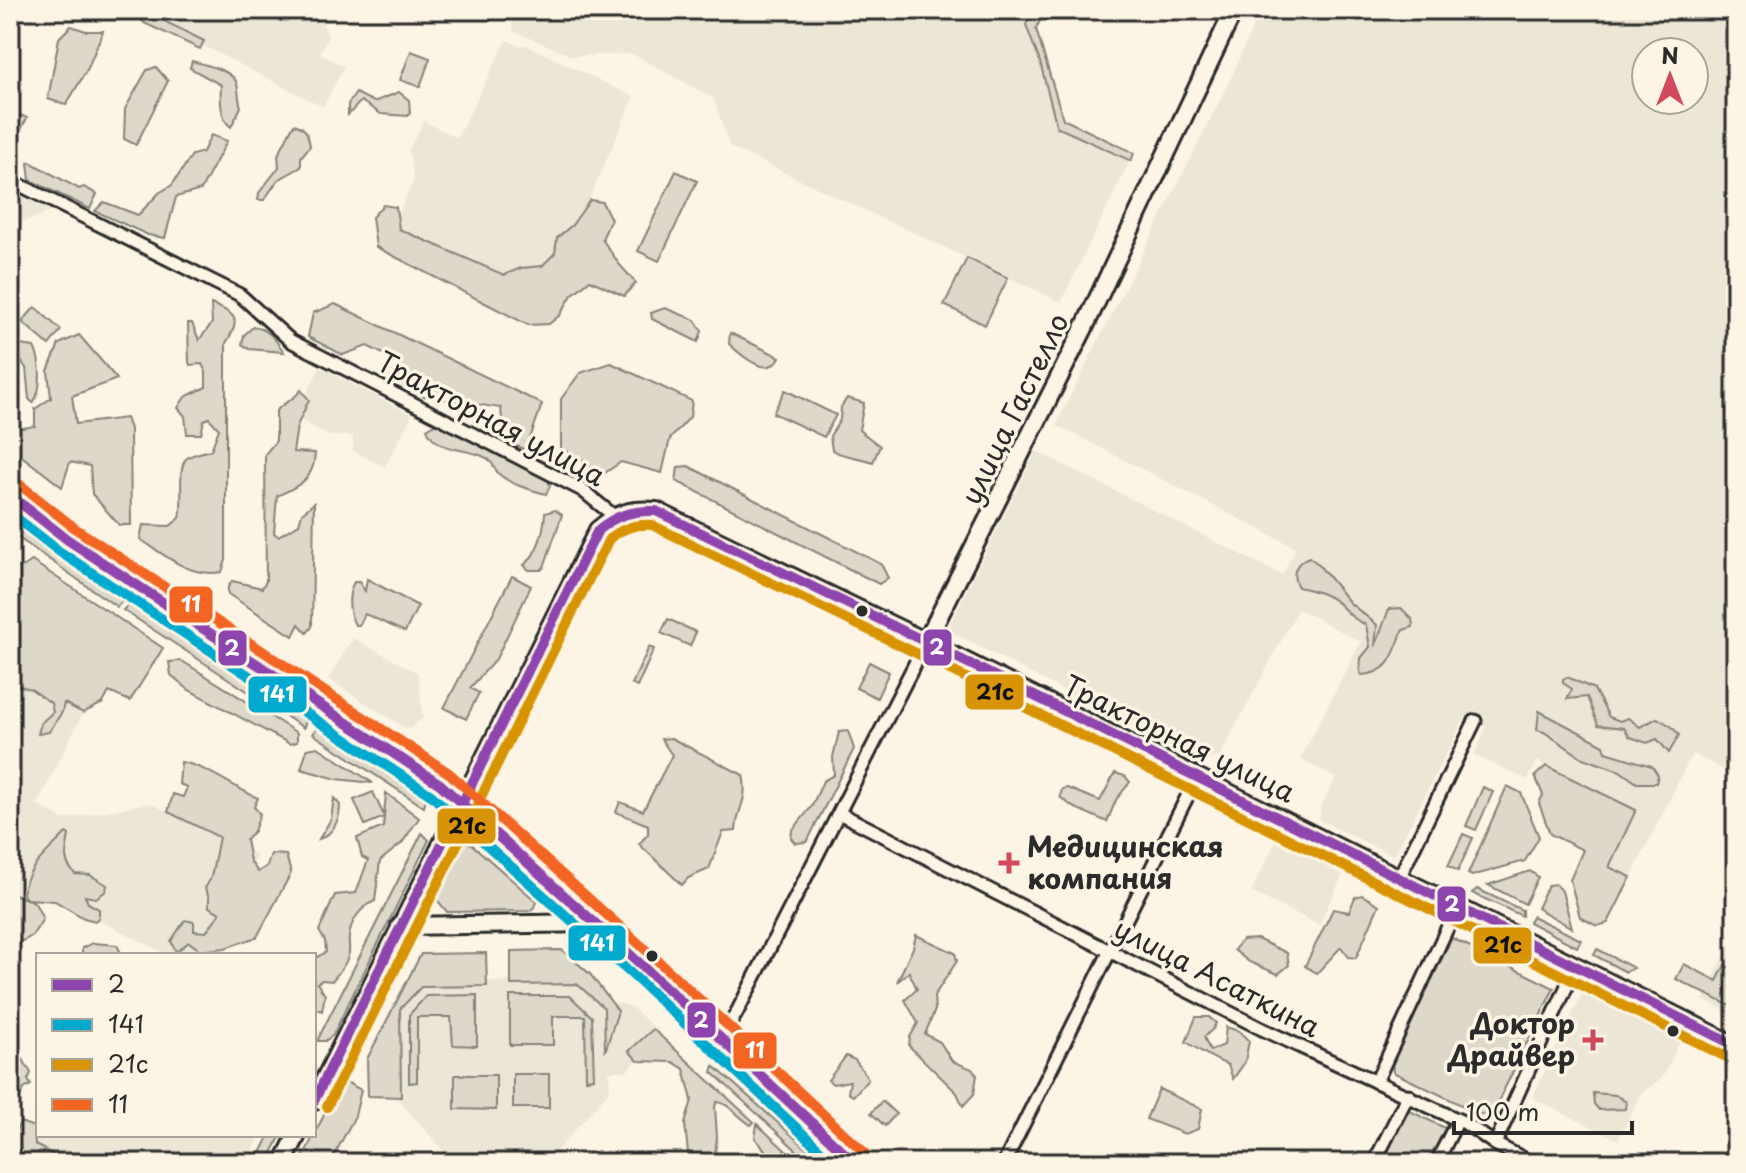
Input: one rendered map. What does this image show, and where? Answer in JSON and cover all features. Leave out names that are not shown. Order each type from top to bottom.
[{"type":"main road","name":"улица Гастелло","points":[[926,642],[1102,290],[1234,10]]},
{"type":"main road","points":[[10,495],[68,540],[440,784],[855,1163]]},
{"type":"main road","name":"Тракторная улица","points":[[614,516],[633,509],[656,511],[926,642],[1736,1046]]},
{"type":"main road","points":[[316,1097],[598,530],[614,516]]},
{"type":"main road","points":[[400,926],[594,923]]},
{"type":"main road","points":[[283,1163],[296,1137]]},
{"type":"street","name":"Тракторная улица","points":[[10,180],[240,295],[291,341],[582,490],[614,516]]},
{"type":"street","name":"улица Гастелло","points":[[721,1038],[926,642]]},
{"type":"street","points":[[1399,878],[1475,721]]},
{"type":"street","points":[[1004,1163],[1197,777]]},
{"type":"street","name":"улица Асаткина","points":[[839,813],[1262,1029],[1458,1120],[1532,1163]]},
{"type":"street","points":[[1376,1082],[1457,907]]},
{"type":"street","points":[[1495,1144],[1576,966]]},
{"type":"street","points":[[1374,1163],[1408,1095]]},
{"type":"street","points":[[1436,1163],[1458,1120]]},
{"type":"shaded area","points":[[138,10],[155,10],[154,16],[204,41],[200,49],[144,23],[137,14]]},
{"type":"shaded area","points":[[148,10],[318,10],[328,37],[320,53],[344,67],[323,107],[145,16]]},
{"type":"shaded area","points":[[512,10],[1045,10],[1036,29],[1063,119],[1134,153],[1061,302],[730,147],[714,99],[633,54],[572,56],[513,31]]},
{"type":"shaded area","points":[[1032,10],[1045,10],[1036,29],[1063,119],[1134,153],[1131,161],[1057,127],[1040,62],[1026,25]]},
{"type":"shaded area","points":[[1260,10],[1736,10],[1736,776],[1692,754],[1631,877],[1609,867],[1636,811],[1537,761],[1528,780],[1474,755],[1486,727],[1465,717],[1394,856],[1319,820],[1321,806],[1336,778],[1300,759],[1361,642],[1298,609],[1220,756],[1202,762],[947,630],[1036,451],[1282,575],[1296,548],[1056,425],[1230,80]]},
{"type":"shaded area","points":[[71,26],[86,31],[103,31],[88,68],[66,105],[48,99],[59,38]]},
{"type":"shaded area","points":[[507,40],[526,45],[634,97],[542,307],[388,237],[414,180],[409,149],[424,121],[457,138]]},
{"type":"shaded area","points":[[411,51],[430,58],[420,87],[400,80]]},
{"type":"shaded area","points":[[192,61],[223,71],[236,81],[241,107],[231,127],[223,114],[221,85],[190,68]]},
{"type":"shaded area","points":[[156,67],[168,81],[136,145],[124,139],[125,109],[147,70]]},
{"type":"shaded area","points":[[399,92],[409,100],[408,116],[381,114],[361,101],[348,115],[348,104],[356,93],[374,102]]},
{"type":"shaded area","points":[[18,114],[27,118],[11,149],[19,153],[10,171],[10,130]]},
{"type":"shaded area","points":[[294,124],[306,132],[310,146],[301,157],[301,167],[278,180],[264,200],[258,200],[259,193],[279,167],[278,155]]},
{"type":"shaded area","points":[[211,135],[227,141],[201,190],[176,197],[165,238],[148,235],[95,211],[104,202],[138,215],[159,193],[172,185],[192,155],[203,152]]},
{"type":"shaded area","points":[[30,162],[79,189],[84,187],[97,194],[90,209],[30,180]]},
{"type":"shaded area","points":[[676,171],[697,181],[659,261],[638,251]]},
{"type":"shaded area","points":[[10,185],[58,209],[10,227]]},
{"type":"shaded area","points":[[590,200],[602,202],[611,219],[602,239],[636,283],[624,296],[590,280],[572,295],[560,315],[549,324],[528,325],[376,247],[372,217],[383,205],[396,207],[399,229],[504,275],[521,268],[542,266],[555,253],[557,238],[572,225]]},
{"type":"shaded area","points":[[967,258],[1008,278],[985,325],[944,305]]},
{"type":"shaded area","points":[[211,304],[231,314],[235,322],[226,343],[226,560],[222,572],[210,573],[189,569],[140,539],[143,525],[170,526],[180,518],[183,464],[191,456],[211,450],[219,429],[209,418],[204,420],[201,434],[187,434],[185,416],[178,408],[185,397],[206,387],[206,372],[202,364],[190,365],[189,362],[188,323],[192,323],[199,340],[212,323]]},
{"type":"shaded area","points":[[335,304],[542,404],[526,450],[504,441],[501,408],[423,396],[397,381],[400,362],[367,346],[343,355],[308,337],[313,313]]},
{"type":"shaded area","points":[[35,307],[61,330],[49,345],[22,322]]},
{"type":"shaded area","points":[[665,308],[695,320],[702,331],[698,342],[652,319],[651,313]]},
{"type":"shaded area","points":[[253,327],[267,332],[284,352],[249,349],[242,344],[244,335]]},
{"type":"shaded area","points":[[730,333],[780,357],[769,366],[754,363],[729,344]]},
{"type":"shaded area","points":[[79,335],[117,379],[72,396],[76,424],[126,418],[130,429],[131,525],[119,525],[92,494],[90,466],[70,462],[62,487],[10,447],[10,430],[35,426],[35,409],[51,398],[48,371],[59,344]]},
{"type":"shaded area","points":[[20,345],[34,347],[38,359],[40,383],[33,403],[29,399],[26,368],[14,351]]},
{"type":"shaded area","points":[[611,363],[692,401],[690,417],[670,439],[662,473],[621,462],[599,477],[586,462],[561,449],[561,399],[580,373]]},
{"type":"shaded area","points":[[320,367],[412,415],[385,467],[353,451],[353,436],[329,436],[295,417]]},
{"type":"shaded area","points":[[301,390],[309,400],[297,426],[293,452],[315,453],[314,462],[304,481],[277,496],[274,533],[278,536],[299,524],[302,513],[314,503],[312,627],[307,633],[299,624],[293,636],[228,594],[228,587],[232,581],[262,588],[266,581],[265,454],[276,441],[276,411]]},
{"type":"shaded area","points":[[785,390],[836,415],[824,437],[773,413]]},
{"type":"shaded area","points":[[847,398],[864,403],[859,430],[880,446],[873,462],[832,450],[830,436],[840,420],[841,407]]},
{"type":"shaded area","points":[[437,423],[548,479],[550,486],[546,494],[509,481],[499,474],[490,460],[481,455],[438,443],[427,429]]},
{"type":"shaded area","points":[[688,466],[881,564],[888,578],[879,584],[676,481],[678,467]]},
{"type":"shaded area","points":[[555,510],[562,515],[544,567],[529,570],[524,565],[539,542],[545,513]]},
{"type":"shaded area","points":[[15,524],[124,599],[117,607],[10,532]]},
{"type":"shaded area","points":[[1309,557],[1350,603],[1377,625],[1375,647],[1389,609],[1401,608],[1412,619],[1413,627],[1403,630],[1390,661],[1379,670],[1362,675],[1360,672],[1361,658],[1370,647],[1366,625],[1331,598],[1298,587],[1296,569]]},
{"type":"shaded area","points":[[32,561],[163,648],[130,701],[109,692],[103,703],[83,713],[64,703],[49,732],[38,734],[41,723],[53,712],[51,703],[31,689],[15,685],[10,692],[10,668],[17,668],[10,659],[10,568]]},
{"type":"shaded area","points":[[512,576],[531,586],[496,659],[470,688],[479,693],[466,719],[444,708]]},
{"type":"shaded area","points":[[367,579],[418,606],[405,632],[365,614],[359,625],[355,625],[350,609],[350,592],[354,582],[359,582],[365,591]]},
{"type":"shaded area","points":[[130,604],[297,709],[306,718],[304,728],[123,610]]},
{"type":"shaded area","points":[[668,619],[696,632],[690,646],[661,633]]},
{"type":"shaded area","points":[[353,638],[418,673],[423,718],[408,730],[328,679]]},
{"type":"shaded area","points":[[649,647],[654,649],[637,687],[632,684]]},
{"type":"shaded area","points":[[182,661],[297,733],[297,742],[290,744],[189,690],[171,675],[169,662]]},
{"type":"shaded area","points":[[869,662],[889,672],[877,698],[856,688]]},
{"type":"shaded area","points":[[10,676],[83,713],[37,805],[63,819],[150,803],[257,855],[209,953],[165,953],[31,887],[10,926]]},
{"type":"shaded area","points":[[1567,677],[1594,689],[1609,717],[1620,721],[1628,718],[1640,727],[1657,718],[1671,726],[1679,735],[1669,753],[1657,739],[1647,743],[1630,737],[1624,728],[1598,725],[1587,697],[1567,699],[1572,689],[1563,683]]},
{"type":"shaded area","points":[[1539,711],[1604,745],[1606,752],[1652,766],[1658,775],[1656,783],[1637,783],[1620,771],[1583,758],[1537,730]]},
{"type":"shaded area","points":[[319,724],[426,797],[424,807],[313,734]]},
{"type":"shaded area","points":[[848,731],[854,749],[807,842],[795,843],[791,838],[792,831],[812,806],[823,781],[834,775],[833,757],[839,732]]},
{"type":"shaded area","points":[[671,738],[743,775],[744,784],[736,831],[723,832],[709,869],[688,878],[682,885],[639,844],[648,834],[648,825],[616,812],[620,802],[643,811],[672,755],[661,739]]},
{"type":"shaded area","points":[[318,747],[373,783],[337,779],[301,769],[307,749]]},
{"type":"shaded area","points":[[181,762],[210,772],[258,798],[254,807],[260,814],[254,831],[246,840],[250,861],[258,872],[267,866],[271,854],[286,855],[291,873],[257,937],[225,948],[201,951],[189,942],[176,952],[171,941],[185,920],[194,922],[194,931],[206,932],[220,913],[209,907],[205,888],[211,878],[219,837],[168,812],[173,794],[183,797],[187,787],[179,784]]},
{"type":"shaded area","points":[[1546,766],[1636,810],[1609,867],[1631,877],[1608,923],[1597,926],[1580,917],[1570,880],[1583,850],[1550,834],[1539,803],[1543,795],[1535,776]]},
{"type":"shaded area","points":[[1115,773],[1125,776],[1130,782],[1116,800],[1107,822],[1073,807],[1060,797],[1062,789],[1067,788],[1100,801]]},
{"type":"shaded area","points":[[1507,786],[1521,793],[1539,837],[1525,861],[1472,876],[1468,874]]},
{"type":"shaded area","points":[[1483,787],[1493,792],[1476,830],[1466,826]]},
{"type":"shaded area","points":[[373,792],[384,816],[386,793],[419,818],[402,843],[380,861],[375,901],[360,911],[354,921],[345,963],[332,981],[317,983],[325,995],[322,1011],[316,1009],[316,958],[326,952],[325,941],[319,931],[335,895],[356,893],[368,860],[362,857],[357,838],[383,827],[384,817],[365,825],[354,800]]},
{"type":"shaded area","points":[[334,798],[340,805],[339,816],[332,830],[319,839],[331,819]]},
{"type":"shaded area","points":[[66,833],[69,835],[66,856],[71,869],[75,874],[90,875],[107,885],[106,891],[96,898],[85,896],[88,903],[99,909],[99,917],[95,921],[55,901],[29,899],[35,903],[43,919],[32,936],[11,947],[10,892],[26,899],[23,894],[28,876]]},
{"type":"shaded area","points":[[422,833],[429,840],[333,1035],[325,1041],[317,1041]]},
{"type":"shaded area","points":[[1463,834],[1473,838],[1458,871],[1448,866]]},
{"type":"shaded area","points":[[469,842],[537,902],[535,907],[529,911],[447,912],[434,896],[437,880],[450,856]]},
{"type":"shaded area","points":[[1275,842],[1343,874],[1319,925],[1251,892]]},
{"type":"shaded area","points":[[1530,871],[1538,877],[1525,904],[1488,885]]},
{"type":"shaded area","points":[[1555,884],[1562,891],[1572,928],[1537,908],[1548,885]]},
{"type":"shaded area","points":[[1477,889],[1522,910],[1522,916],[1472,893]]},
{"type":"shaded area","points":[[1362,895],[1379,905],[1356,958],[1349,957],[1341,947],[1317,973],[1305,966],[1333,909],[1349,912],[1355,897]]},
{"type":"shaded area","points":[[1532,916],[1581,940],[1577,947],[1529,922]]},
{"type":"shaded area","points":[[1736,931],[1736,1016],[1703,1000]]},
{"type":"shaded area","points":[[916,935],[955,953],[957,961],[934,996],[935,1010],[925,1034],[940,1042],[952,1061],[972,1069],[977,1075],[974,1094],[963,1106],[957,1093],[909,1046],[918,1023],[905,1000],[917,989],[909,972],[897,982]]},
{"type":"shaded area","points":[[1452,938],[1554,988],[1494,1110],[1482,1115],[1393,1072],[1392,1061]]},
{"type":"shaded area","points":[[1257,939],[1287,953],[1289,965],[1278,974],[1249,962],[1234,950],[1242,940]]},
{"type":"shaded area","points":[[93,943],[117,945],[121,953],[82,953],[82,948]]},
{"type":"shaded area","points":[[1597,949],[1633,968],[1626,972],[1594,955]]},
{"type":"shaded area","points":[[562,950],[590,974],[618,1011],[605,1052],[604,1008],[577,984],[511,985],[511,951]]},
{"type":"shaded area","points":[[486,953],[487,986],[421,987],[400,1009],[401,1097],[368,1096],[367,1059],[421,954]]},
{"type":"shaded area","points":[[1684,964],[1717,981],[1725,965],[1736,971],[1736,1009],[1676,979]]},
{"type":"shaded area","points":[[581,981],[607,1001],[630,1006],[657,1030],[658,1037],[627,1071],[609,1071],[610,1090],[546,1163],[454,1163],[397,1098],[395,1008],[419,982]]},
{"type":"shaded area","points":[[1585,988],[1683,1034],[1663,1077],[1642,1093],[1618,1140],[1532,1098]]},
{"type":"shaded area","points":[[477,995],[477,1046],[453,1045],[451,1017],[417,1017],[417,1082],[409,1083],[409,1015],[426,996]]},
{"type":"shaded area","points":[[510,996],[570,996],[592,1017],[594,1078],[586,1079],[585,1016],[553,1016],[553,1045],[510,1045]]},
{"type":"shaded area","points":[[1196,1017],[1209,1017],[1216,1023],[1204,1037],[1210,1051],[1224,1045],[1226,1027],[1239,1031],[1249,1041],[1245,1062],[1233,1079],[1228,1065],[1186,1042]]},
{"type":"shaded area","points":[[653,1029],[754,1122],[751,1125],[726,1105],[717,1102],[714,1163],[689,1163],[685,1124],[692,1100],[684,1069],[673,1062],[638,1061],[629,1051]]},
{"type":"shaded area","points":[[21,1056],[31,1073],[28,1080],[31,1085],[24,1089],[10,1115],[10,1058]]},
{"type":"shaded area","points":[[846,1056],[855,1060],[868,1078],[853,1096],[848,1093],[850,1081],[833,1084],[828,1080]]},
{"type":"shaded area","points":[[714,1066],[813,1154],[807,1160],[712,1072]]},
{"type":"shaded area","points":[[513,1074],[549,1074],[549,1108],[513,1108]]},
{"type":"shaded area","points":[[455,1075],[496,1075],[496,1110],[455,1109]]},
{"type":"shaded area","points":[[346,1082],[361,1090],[355,1116],[330,1163],[300,1163],[313,1137],[316,1137],[335,1093]]},
{"type":"shaded area","points":[[1159,1089],[1202,1109],[1198,1129],[1185,1134],[1146,1119]]},
{"type":"shaded area","points":[[1593,1093],[1616,1095],[1626,1102],[1625,1109],[1599,1110],[1594,1104]]},
{"type":"shaded area","points":[[882,1101],[896,1114],[885,1126],[871,1113]]},
{"type":"shaded area","points":[[36,1103],[36,1137],[260,1137],[247,1163],[164,1163],[156,1159],[153,1163],[70,1163],[34,1145]]},
{"type":"shaded area","points":[[1408,1110],[1445,1128],[1428,1163],[1382,1163]]},
{"type":"shaded area","points":[[20,1122],[34,1127],[35,1145],[70,1163],[10,1163],[10,1145]]},
{"type":"shaded area","points":[[757,1124],[799,1163],[766,1163],[765,1150],[755,1138]]},
{"type":"shaded area","points":[[269,1137],[280,1137],[267,1163],[256,1163]]},
{"type":"transit line","name":"11","points":[[19,484],[76,529],[449,773],[865,1153]]},
{"type":"transit line","name":"2","points":[[10,495],[68,540],[440,784],[855,1163]]},
{"type":"transit line","name":"2","points":[[316,1097],[598,530],[618,517],[648,511],[656,511],[926,642],[1736,1046]]},
{"type":"transit line","name":"141","points":[[10,513],[60,552],[431,795],[637,979],[834,1163]]},
{"type":"transit line","name":"21с","points":[[327,1107],[609,539],[629,528],[646,525],[652,525],[920,655],[1730,1059]]},
{"type":"place","name":"Медицинская компания","points":[[1009,863]]},
{"type":"place","name":"Доктор Драйвер","points":[[1593,1040]]}]
